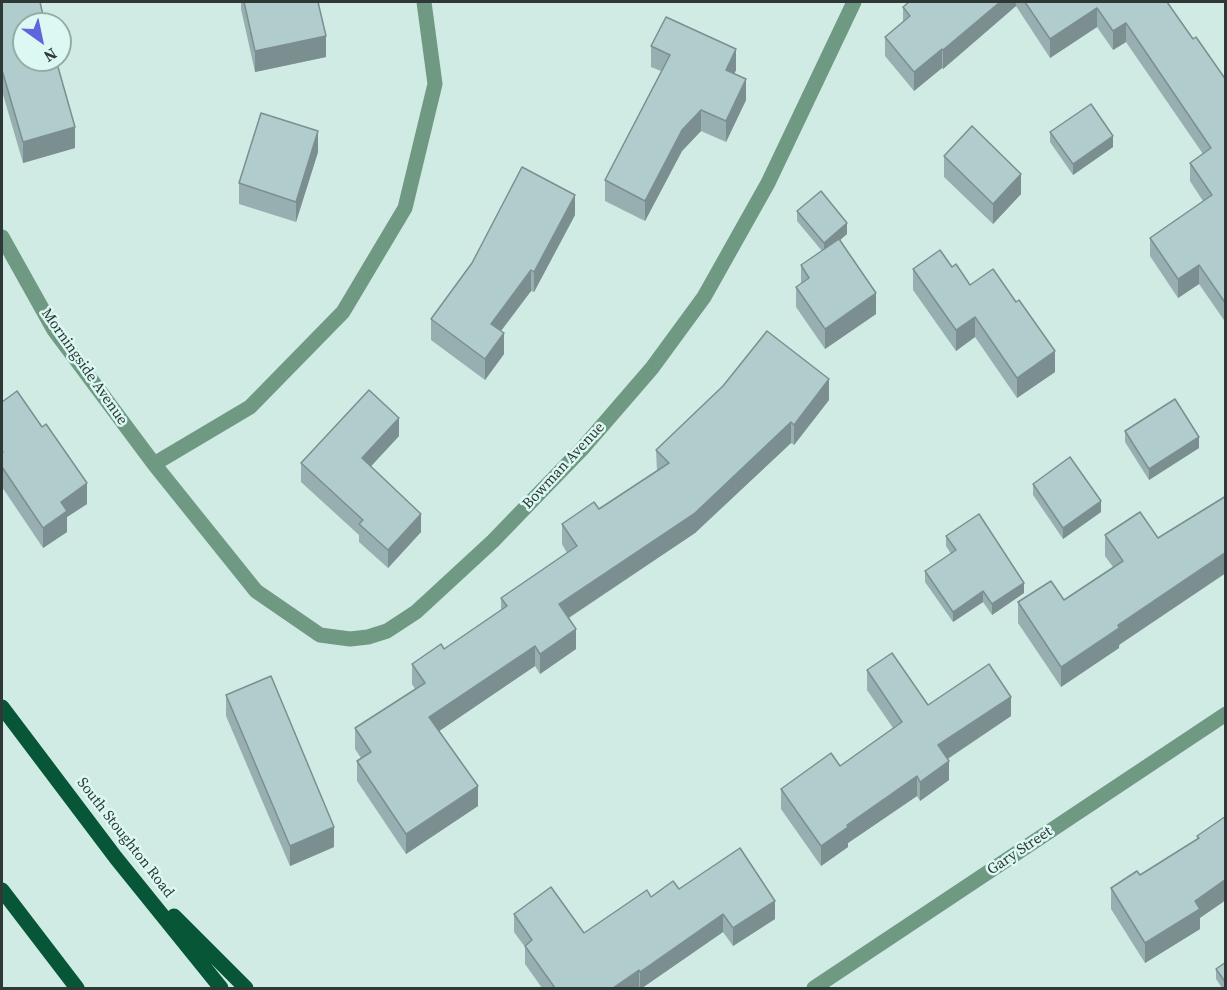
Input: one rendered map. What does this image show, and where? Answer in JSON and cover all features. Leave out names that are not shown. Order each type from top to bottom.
[{"type":"main road","name":"South Stoughton Road","points":[[2,707],[116,858],[221,988]]},
{"type":"main road","points":[[116,858],[246,988]]},
{"type":"main road","points":[[2,890],[77,988]]},
{"type":"street","points":[[154,464],[250,407],[343,312],[405,208],[435,84],[424,2]]},
{"type":"street","name":"Bowman Avenue","points":[[154,464],[256,591],[320,635],[350,639],[368,637],[387,631],[416,612],[493,541],[582,449],[652,368],[697,306],[768,183],[854,2]]},
{"type":"street","name":"Morningside Avenue","points":[[2,237],[54,330],[154,464]]},
{"type":"street","name":"Gary Street","points":[[814,988],[1226,714]]},
{"type":"building","points":[[2,2],[40,2],[42,12],[12,12],[12,72],[59,72],[75,127],[23,142],[2,70]]},
{"type":"building","points":[[244,2],[318,2],[326,36],[255,51]]},
{"type":"building","points":[[909,2],[1000,2],[914,72],[885,37],[910,16],[903,7]]},
{"type":"building","points":[[1025,2],[1167,2],[1193,39],[1196,37],[1226,80],[1226,304],[1199,265],[1178,279],[1150,238],[1212,195],[1190,163],[1211,148],[1126,23],[1113,31],[1097,8],[1050,39]]},
{"type":"building","points":[[666,17],[736,49],[726,70],[746,79],[726,121],[701,110],[682,130],[645,201],[605,180],[670,55],[651,46]]},
{"type":"building","points":[[1091,104],[1113,136],[1073,164],[1050,132]]},
{"type":"building","points":[[261,113],[318,131],[296,202],[239,183]]},
{"type":"building","points":[[972,126],[1021,174],[993,204],[944,156]]},
{"type":"building","points":[[522,167],[575,195],[534,272],[531,270],[491,324],[504,333],[485,359],[431,319],[472,263]]},
{"type":"building","points":[[821,191],[847,223],[824,243],[797,211]]},
{"type":"building","points":[[839,239],[876,293],[825,329],[796,287],[809,278],[801,265]]},
{"type":"building","points":[[940,250],[952,267],[956,264],[970,285],[993,269],[1016,302],[1019,300],[1055,351],[1017,378],[975,317],[956,330],[913,269]]},
{"type":"building","points":[[767,331],[829,379],[794,425],[791,422],[695,513],[559,604],[576,629],[540,654],[535,646],[429,717],[478,786],[406,834],[357,761],[371,752],[355,728],[425,683],[412,664],[441,644],[444,649],[507,606],[501,598],[577,546],[562,524],[594,502],[599,509],[669,463],[656,450],[723,386]]},
{"type":"building","points":[[369,390],[399,418],[362,458],[421,514],[388,550],[359,524],[363,520],[301,463]]},
{"type":"building","points":[[17,391],[42,427],[46,424],[87,483],[61,502],[67,511],[43,528],[2,467],[2,402]]},
{"type":"building","points":[[1175,399],[1199,437],[1149,469],[1125,431]]},
{"type":"building","points":[[1070,457],[1101,501],[1063,528],[1033,484]]},
{"type":"building","points":[[1226,496],[1226,552],[1118,625],[1119,628],[1061,667],[1018,602],[1051,581],[1064,600],[1123,561],[1105,535],[1140,512],[1158,538]]},
{"type":"building","points":[[979,514],[1024,583],[992,604],[983,591],[953,612],[925,571],[956,550],[946,536]]},
{"type":"building","points":[[892,653],[928,705],[989,664],[1011,697],[938,745],[949,761],[920,782],[917,776],[821,846],[781,789],[831,753],[840,766],[902,722],[867,670]]},
{"type":"building","points":[[271,676],[334,827],[290,846],[226,695]]},
{"type":"building","points":[[1226,816],[1226,879],[1195,901],[1200,909],[1145,943],[1111,888],[1137,871],[1140,875],[1199,838],[1197,836]]},
{"type":"building","points":[[740,848],[775,901],[733,928],[723,914],[613,988],[555,988],[525,946],[532,940],[514,914],[551,887],[584,933],[647,890],[651,897],[673,881],[679,889]]},
{"type":"building","points":[[1226,962],[1226,983],[1216,969]]}]
